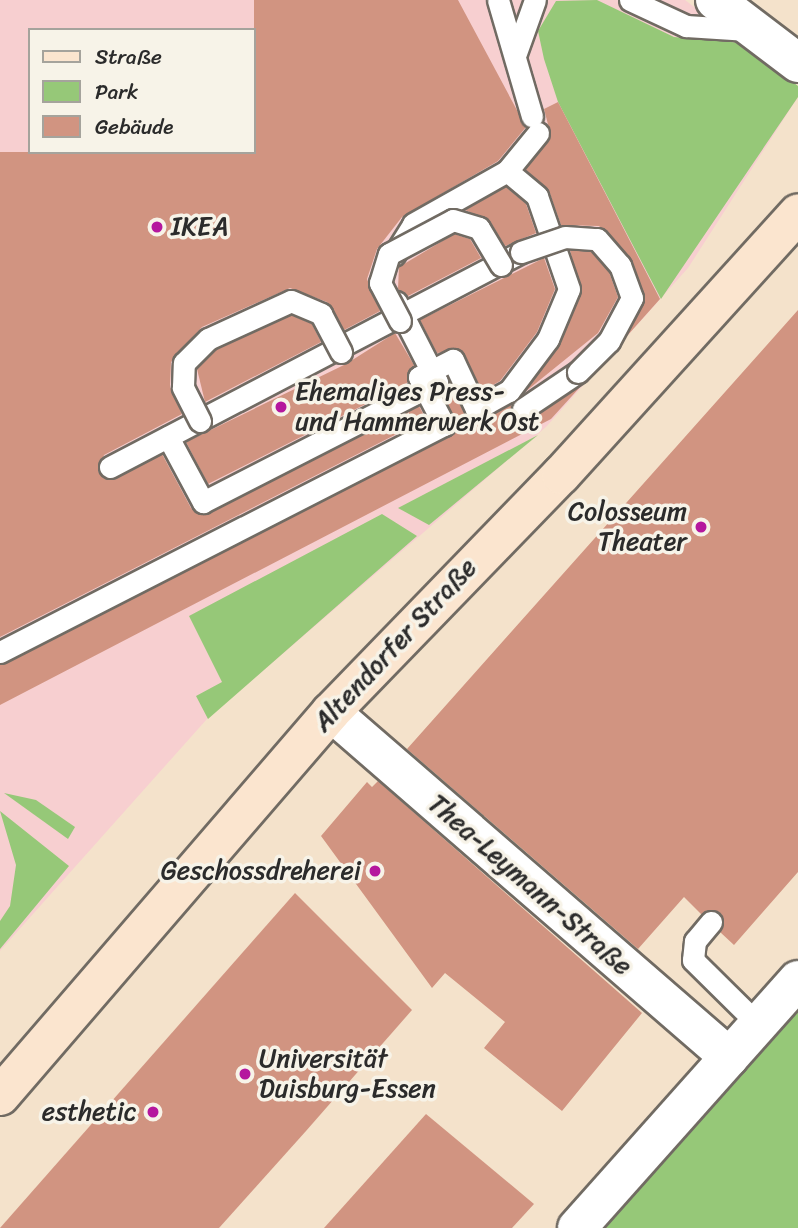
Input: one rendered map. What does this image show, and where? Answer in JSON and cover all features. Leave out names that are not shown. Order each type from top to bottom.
[{"type":"main road","name":"Altendorfer Straße","points":[[2,1091],[331,712],[561,475],[798,214]]},
{"type":"street","points":[[715,0],[798,63]]},
{"type":"street","name":"Thea-Leymann-Straße","points":[[331,712],[729,1057]]},
{"type":"street","points":[[577,1228],[798,980]]},
{"type":"lane","points":[[401,317],[387,282],[394,254],[413,224],[508,171],[535,124],[498,0]]},
{"type":"lane","points":[[516,53],[535,0]]},
{"type":"lane","points":[[630,0],[686,26],[752,30]]},
{"type":"lane","points":[[2,660],[444,425],[419,377],[453,360],[476,409],[509,391],[548,338],[569,289],[537,196],[508,171]]},
{"type":"lane","points":[[166,440],[202,506],[435,385],[383,283],[392,254],[454,222],[477,230],[512,259]]},
{"type":"lane","points":[[166,440],[512,259],[565,237],[597,239],[620,265],[632,299],[609,341],[578,372],[523,409]]},
{"type":"lane","points":[[201,420],[183,387],[184,363],[208,339],[291,301],[321,314],[339,351]]},
{"type":"lane","points":[[112,468],[401,317]]},
{"type":"lane","points":[[201,420],[339,351]]},
{"type":"lane","points":[[711,922],[695,941],[693,960],[758,1024]]},
{"type":"shaded area","points":[[0,0],[685,0],[798,86],[798,97],[688,268],[546,427],[207,719],[0,951]]},
{"type":"green space","points":[[597,0],[674,37],[742,43],[798,86],[798,97],[661,299],[558,102],[538,31],[556,1]]},
{"type":"green space","points":[[538,435],[429,525],[398,508]]},
{"type":"green space","points":[[382,514],[417,536],[208,719],[196,696],[222,682],[189,616]]},
{"type":"green space","points":[[4,793],[36,800],[75,827],[68,839]]},
{"type":"green space","points":[[0,811],[69,866],[0,949],[0,921],[10,906],[16,865]]},
{"type":"green space","points":[[798,987],[798,1228],[581,1228]]},
{"type":"building","points":[[254,0],[458,0],[526,127],[498,161],[402,217],[377,249],[367,279],[380,311],[344,330],[327,302],[290,288],[202,327],[171,362],[170,387],[182,414],[104,455],[98,472],[115,479],[162,454],[191,508],[203,515],[419,406],[426,419],[0,637],[0,152],[256,154]]},
{"type":"building","points":[[558,102],[660,299],[627,336],[645,298],[630,257],[599,226],[561,225],[549,191],[525,169],[551,136],[544,109]]},
{"type":"building","points":[[506,187],[526,204],[536,233],[505,246],[490,221],[465,210]]},
{"type":"building","points":[[454,234],[470,239],[481,258],[408,296],[398,289],[399,267]]},
{"type":"building","points":[[570,250],[591,252],[609,272],[618,297],[598,333],[525,392],[560,344],[581,294]]},
{"type":"building","points":[[544,258],[555,289],[537,332],[500,381],[482,391],[461,350],[437,353],[420,320]]},
{"type":"building","name":"Colosseum Theater","points":[[798,310],[798,872],[734,945],[720,932],[720,912],[701,914],[684,897],[638,949],[407,749]]},
{"type":"building","points":[[291,315],[312,324],[321,342],[205,402],[197,369],[216,350]]},
{"type":"building","points":[[395,333],[414,365],[407,383],[208,484],[186,442],[346,364]]},
{"type":"building","points":[[450,384],[465,415],[476,422],[511,405],[517,420],[530,420],[582,385],[551,419],[0,705],[0,665],[451,436],[457,425],[443,394]]},
{"type":"building","name":"Geschossdreherei","points":[[378,781],[642,1013],[562,1111],[484,1048],[505,1022],[445,973],[432,988],[321,836],[367,782],[372,787]]},
{"type":"building","name":"Universität Duisburg-Essen","points":[[295,893],[412,1010],[306,1131],[219,1228],[0,1228]]},
{"type":"building","points":[[426,1114],[534,1204],[512,1228],[324,1228]]},
{"type":"place","name":"IKEA","points":[[157,227]]},
{"type":"place","name":"Ehemaliges Press- und Hammerwerk Ost","points":[[281,407]]},
{"type":"place","name":"Colosseum Theater","points":[[701,527]]},
{"type":"place","name":"Geschossdreherei","points":[[375,871]]},
{"type":"place","name":"Universität Duisburg-Essen","points":[[245,1074]]},
{"type":"place","name":"esthetic","points":[[153,1112]]}]
